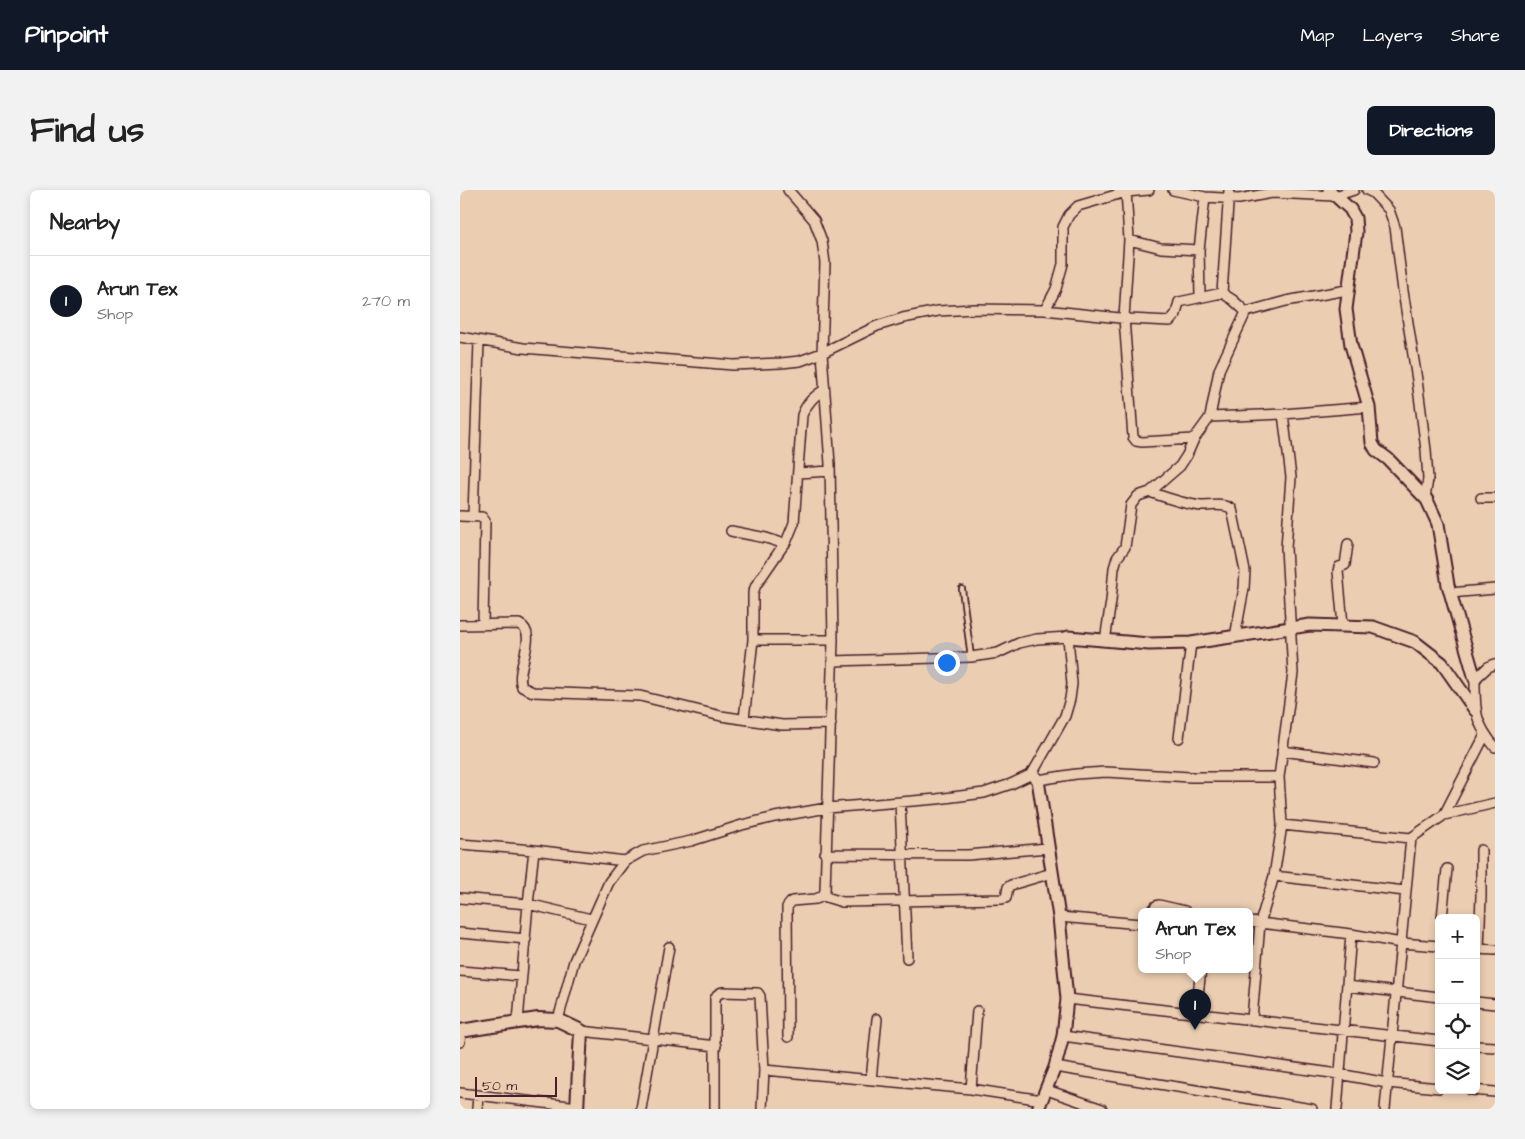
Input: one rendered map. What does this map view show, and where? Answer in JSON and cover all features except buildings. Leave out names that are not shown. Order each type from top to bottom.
[{"type":"main road","points":[[460,1035],[538,1019],[558,1020],[581,1031],[577,1108]]},
{"type":"street","points":[[788,190],[814,220],[822,241],[825,262],[822,353],[830,471],[832,661],[825,891],[823,896]]},
{"type":"street","points":[[1045,310],[1056,289],[1063,264],[1063,227],[1069,215],[1078,206],[1126,191],[1149,190]]},
{"type":"street","points":[[1173,190],[1205,197],[1228,194],[1239,199],[1272,193],[1332,193],[1354,190]]},
{"type":"street","points":[[1367,190],[1373,193],[1389,210],[1395,227],[1403,291],[1418,380],[1426,450],[1428,479],[1425,498]]},
{"type":"street","points":[[1126,191],[1129,240],[1124,318],[1133,437],[1136,442],[1194,439]]},
{"type":"street","points":[[1332,193],[1350,209],[1356,218],[1356,232],[1346,309],[1351,345],[1369,407],[1372,443],[1376,450],[1388,459],[1425,498],[1438,524],[1450,593],[1475,679],[1475,710]]},
{"type":"street","points":[[1222,293],[1228,194]]},
{"type":"street","points":[[1200,296],[1199,250],[1205,197]]},
{"type":"street","points":[[1129,240],[1161,248],[1199,250]]},
{"type":"street","points":[[1105,641],[1112,601],[1114,568],[1117,558],[1125,547],[1131,505],[1138,496],[1150,492],[1180,466],[1194,439],[1210,417],[1219,370],[1246,312],[1286,301],[1347,290]]},
{"type":"street","points":[[460,337],[479,342],[523,348],[733,365],[800,361],[822,353],[878,326],[929,313],[974,309],[1045,310],[1170,321],[1176,314],[1179,302],[1200,296],[1222,293],[1246,312]]},
{"type":"street","points":[[473,516],[479,342]]},
{"type":"street","points":[[744,719],[753,640],[753,593],[756,584],[785,544],[794,523],[802,415],[806,404],[824,390]]},
{"type":"street","points":[[1210,417],[1283,414],[1369,407]]},
{"type":"street","points":[[1252,1019],[1260,923],[1274,876],[1282,825],[1279,777],[1293,673],[1286,548],[1291,477],[1283,414]]},
{"type":"street","points":[[798,473],[830,471]]},
{"type":"street","points":[[1150,492],[1184,504],[1229,506],[1232,509],[1245,571],[1244,588],[1235,637]]},
{"type":"street","points":[[1481,498],[1495,498]]},
{"type":"street","points":[[460,516],[482,517],[485,521],[483,625]]},
{"type":"street","points":[[730,531],[785,544]]},
{"type":"street","points":[[1343,625],[1338,571],[1339,567],[1347,561],[1348,544]]},
{"type":"street","points":[[1450,593],[1495,589]]},
{"type":"street","points":[[460,625],[519,624],[524,626],[528,638],[520,678],[522,687],[533,692],[640,696],[688,708],[782,725],[831,724]]},
{"type":"street","points":[[832,661],[972,657],[998,653],[1019,643],[1037,639],[1068,638],[1149,644],[1191,643],[1310,625],[1374,627],[1415,642],[1442,663],[1475,710],[1485,736],[1495,747]]},
{"type":"street","points":[[1042,1100],[1055,1067],[1064,1036],[1067,999],[1060,917],[1035,777],[1065,716],[1070,699],[1072,684],[1068,638]]},
{"type":"street","points":[[753,640],[832,640]]},
{"type":"street","points":[[1178,738],[1191,643]]},
{"type":"street","points":[[1475,679],[1488,667],[1495,664]]},
{"type":"street","points":[[1444,815],[1485,736]]},
{"type":"street","points":[[1282,751],[1374,763]]},
{"type":"street","points":[[558,1020],[574,961],[609,882],[624,861],[643,851],[691,841],[775,817],[827,808],[984,793],[1035,777],[1106,772],[1190,777],[1279,777]]},
{"type":"street","points":[[900,802],[906,901],[907,958]]},
{"type":"street","points":[[1282,825],[1411,838],[1444,815],[1495,803]]},
{"type":"street","points":[[1385,1109],[1411,838]]},
{"type":"street","points":[[460,844],[534,850],[624,861]]},
{"type":"street","points":[[825,854],[968,855],[1048,848]]},
{"type":"street","points":[[518,1022],[534,850]]},
{"type":"street","points":[[1480,914],[1481,850]]},
{"type":"street","points":[[1442,914],[1447,869]]},
{"type":"street","points":[[788,1037],[787,907],[792,901],[816,899],[823,896],[842,902],[1002,899],[1006,898],[1008,887],[1011,885],[1052,873]]},
{"type":"street","points":[[1274,876],[1405,891]]},
{"type":"street","points":[[460,898],[528,904],[591,919]]},
{"type":"street","points":[[1154,908],[1159,905],[1172,908]]},
{"type":"street","points":[[1060,917],[1138,924]]},
{"type":"street","points":[[1253,922],[1351,934],[1401,943],[1435,946]]},
{"type":"street","points":[[460,933],[526,939]]},
{"type":"street","points":[[1337,1109],[1351,934]]},
{"type":"street","points":[[642,1109],[669,947]]},
{"type":"street","points":[[1480,949],[1495,950]]},
{"type":"street","points":[[460,971],[521,976]]},
{"type":"street","points":[[1196,1013],[1201,973]]},
{"type":"street","points":[[1347,986],[1435,997]]},
{"type":"street","points":[[715,1109],[715,1000],[717,995],[722,992],[758,993],[761,1000],[764,1070],[762,1109]]},
{"type":"street","points":[[1067,999],[1435,1040]]},
{"type":"street","points":[[1480,1002],[1495,1004]]},
{"type":"street","points":[[971,1088],[977,1011]]},
{"type":"street","points":[[871,1080],[877,1019]]},
{"type":"street","points":[[581,1031],[716,1046]]},
{"type":"street","points":[[1064,1036],[1339,1074],[1387,1083],[1435,1088]]},
{"type":"street","points":[[1480,1046],[1495,1047]]},
{"type":"street","points":[[1055,1067],[1312,1109]]},
{"type":"street","points":[[764,1070],[971,1088],[1102,1109]]},
{"type":"street","points":[[1480,1091],[1495,1092]]},
{"type":"street","points":[[460,1093],[577,1108]]},
{"type":"street","points":[[477,1109],[478,1095]]},
{"type":"lane","points":[[962,589],[972,657]]},
{"type":"place","name":"Arun Tex","points":[[1195,1030]]}]
